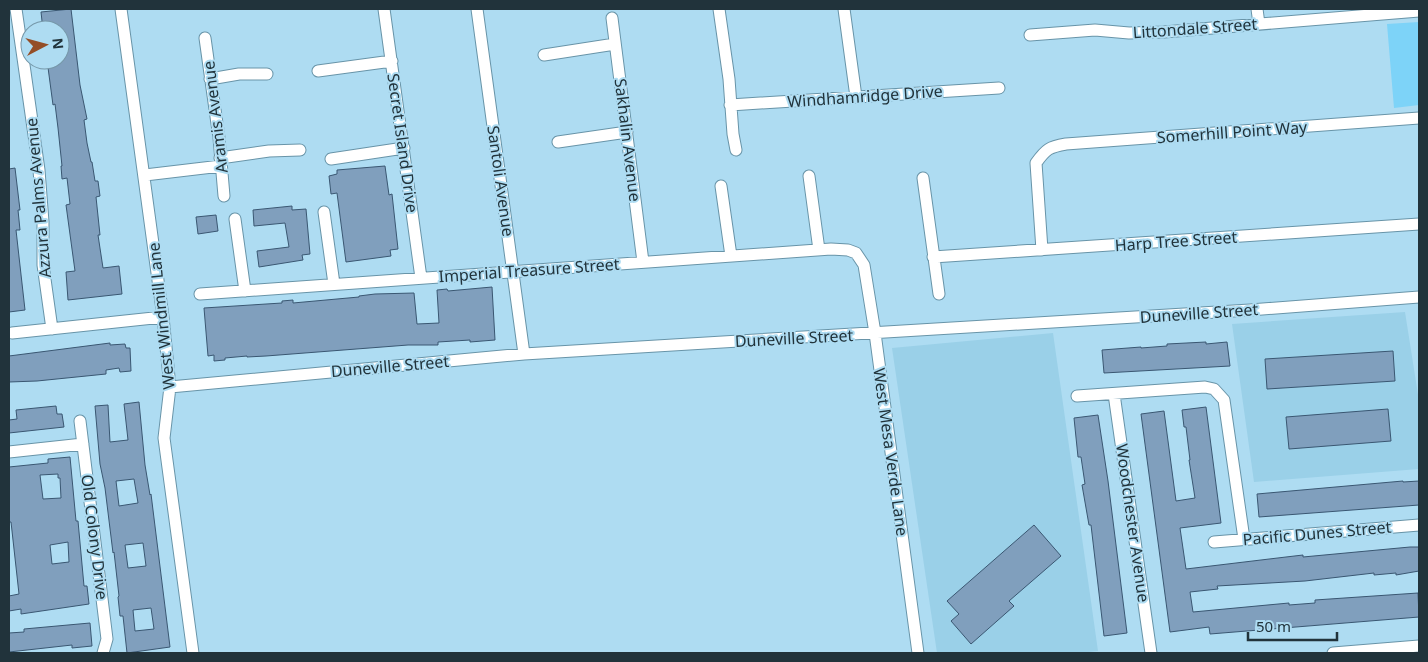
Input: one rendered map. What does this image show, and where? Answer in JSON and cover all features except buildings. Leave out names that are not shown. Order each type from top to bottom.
[{"type":"street","name":"Azzura Palms Avenue","points":[[16,9],[39,170],[43,222],[43,265],[52,329]]},
{"type":"street","name":"West Windmill Lane","points":[[121,9],[163,317],[170,387],[164,438],[193,653]]},
{"type":"street","name":"Secret Island Drive","points":[[384,9],[421,278]]},
{"type":"street","name":"Santoli Avenue","points":[[477,9],[524,354]]},
{"type":"street","points":[[719,9],[729,79],[730,105],[736,150]]},
{"type":"street","points":[[844,9],[856,97]]},
{"type":"street","points":[[1257,9],[1259,24]]},
{"type":"street","name":"Littondale Street","points":[[1030,36],[1095,30],[1129,33],[1164,32],[1419,11]]},
{"type":"street","name":"Sakhalin Avenue","points":[[612,18],[643,262]]},
{"type":"street","name":"Aramis Avenue","points":[[205,38],[224,196]]},
{"type":"street","points":[[544,55],[615,44]]},
{"type":"street","points":[[318,71],[392,61]]},
{"type":"street","points":[[210,79],[239,74],[267,74]]},
{"type":"street","name":"Windhamridge Drive","points":[[730,105],[999,88]]},
{"type":"street","name":"Somerhill Point Way","points":[[1042,250],[1035,171],[1036,163],[1046,150],[1066,144],[1419,118]]},
{"type":"street","points":[[558,142],[626,132]]},
{"type":"street","points":[[331,159],[404,148]]},
{"type":"street","points":[[145,175],[221,162],[269,151],[300,150]]},
{"type":"street","points":[[809,176],[819,250]]},
{"type":"street","points":[[923,178],[938,294]]},
{"type":"street","points":[[721,186],[731,256]]},
{"type":"street","points":[[324,212],[334,284]]},
{"type":"street","points":[[234,219],[245,291]]},
{"type":"street","name":"Harp Tree Street","points":[[933,257],[1419,224]]},
{"type":"street","name":"Imperial Treasure Street","points":[[200,294],[819,250],[842,249],[856,253]]},
{"type":"street","name":"West Mesa Verde Lane","points":[[856,253],[864,265],[875,333],[918,653]]},
{"type":"street","name":"Duneville Street","points":[[170,387],[524,354],[1419,297]]},
{"type":"street","points":[[12,333],[163,317]]},
{"type":"street","points":[[1078,396],[1205,386],[1214,389],[1224,400],[1244,539]]},
{"type":"street","name":"Woodchester Avenue","points":[[1114,394],[1151,653]]},
{"type":"street","name":"Old Colony Drive","points":[[80,420],[107,639],[103,653]]},
{"type":"street","points":[[9,452],[83,444]]},
{"type":"street","name":"Pacific Dunes Street","points":[[1214,542],[1419,525]]},
{"type":"street","points":[[1333,653],[1419,646]]},
{"type":"shaded area","points":[[1419,22],[1419,105],[1394,108],[1387,24]]},
{"type":"shaded area","points":[[1405,312],[1419,401],[1419,469],[1254,482],[1232,324]]},
{"type":"shaded area","points":[[1053,333],[1098,651],[1079,653],[937,653],[892,348]]}]
